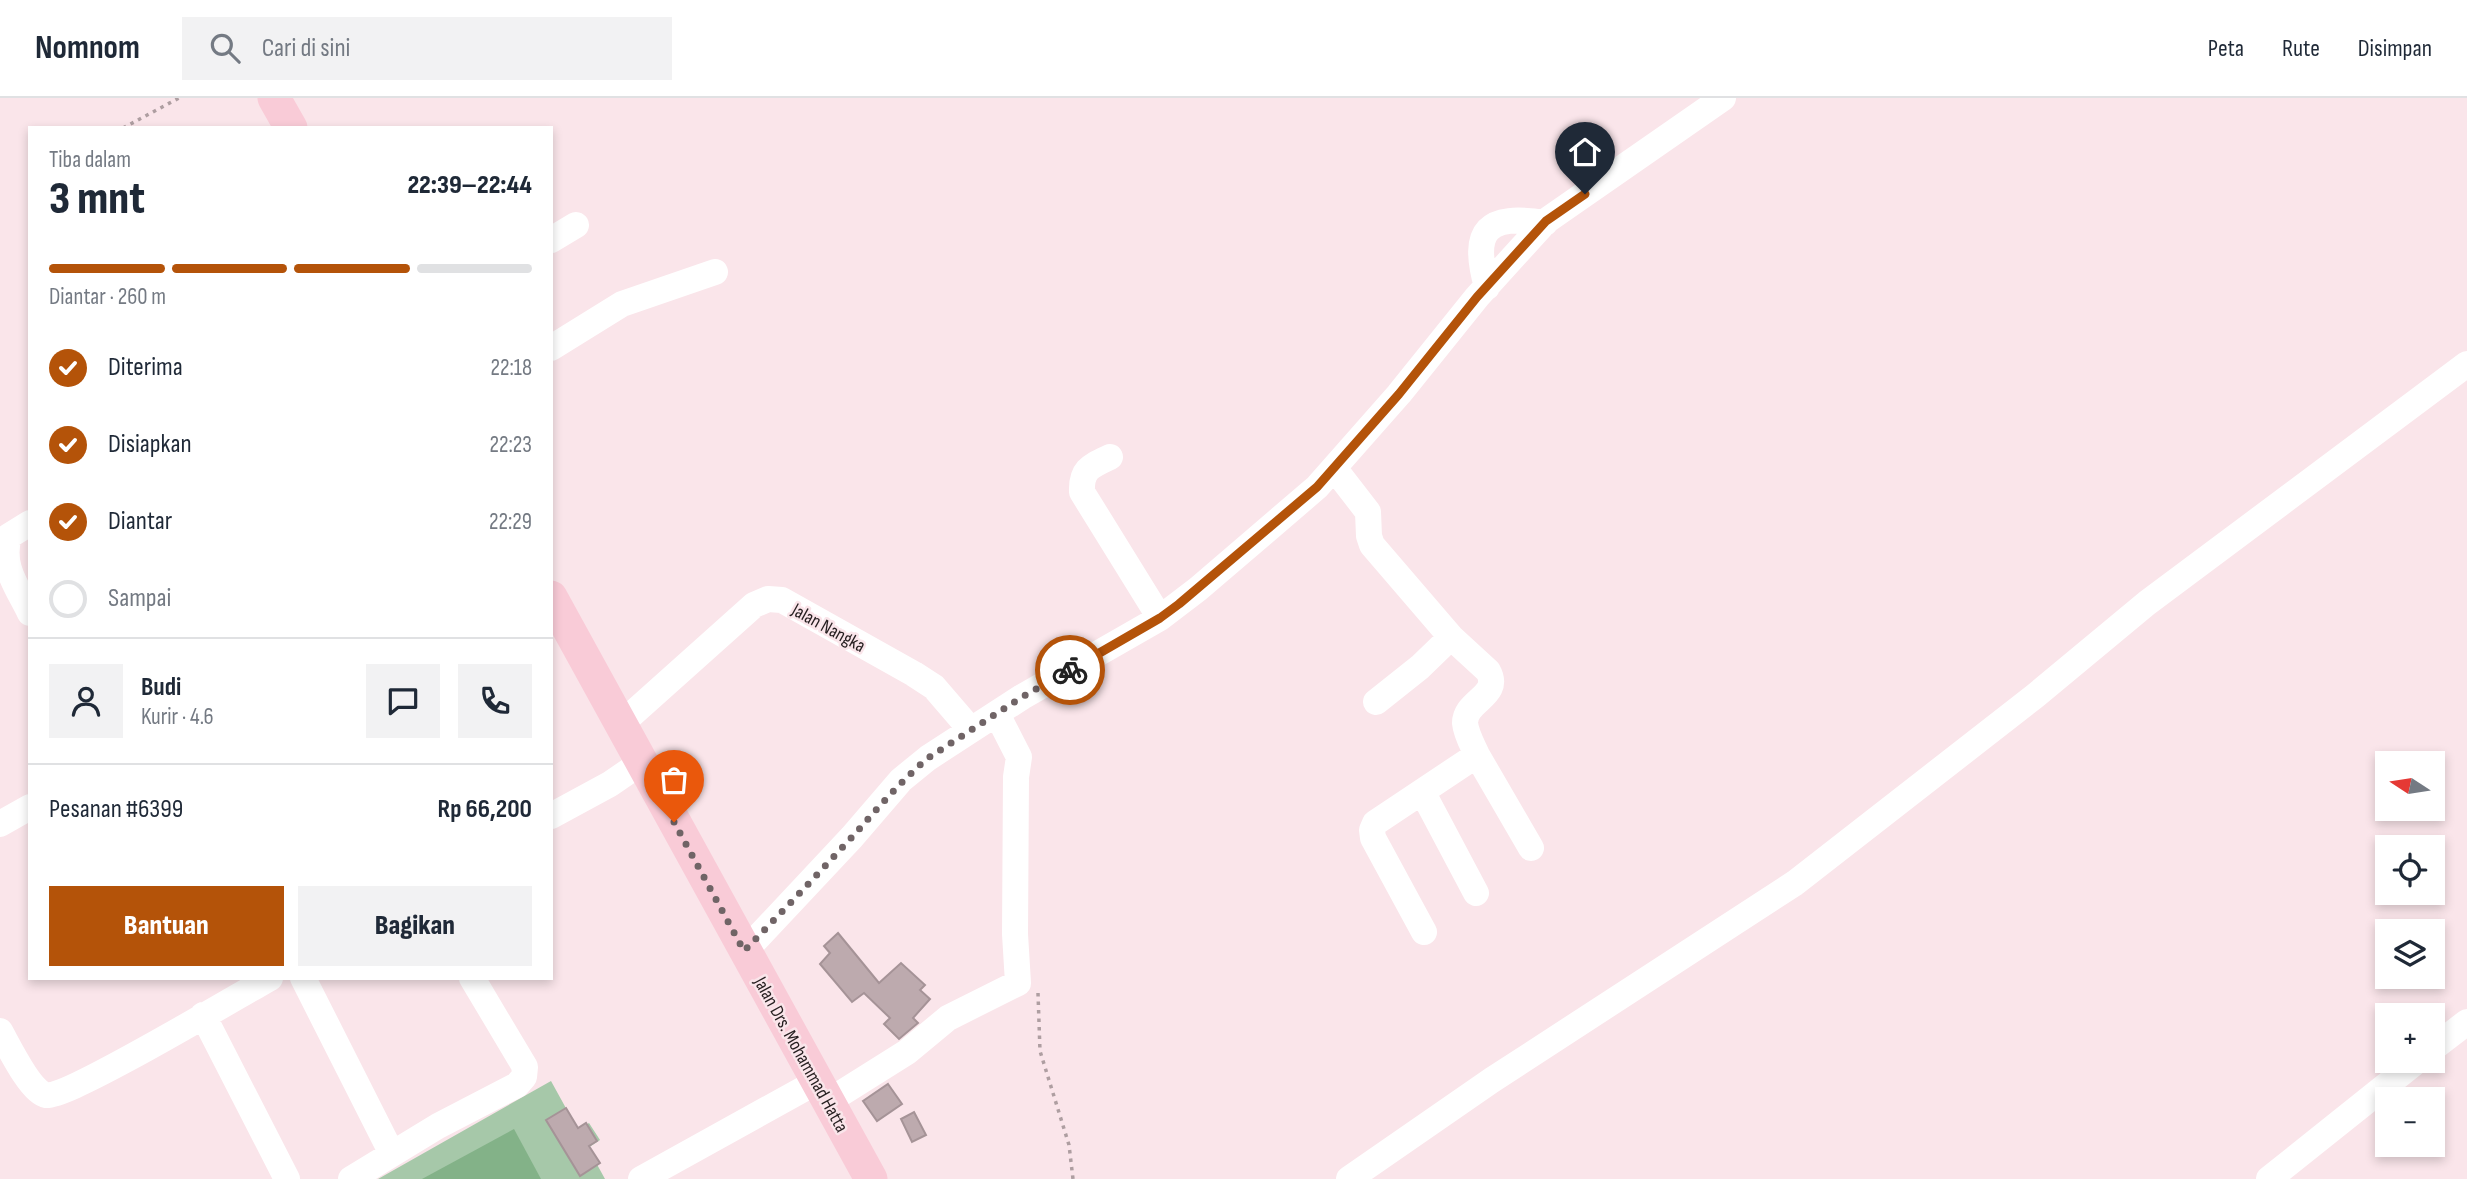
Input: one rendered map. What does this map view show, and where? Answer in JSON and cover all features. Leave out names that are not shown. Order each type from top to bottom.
[{"type":"main road","points":[[274,98],[290,126]]},
{"type":"main road","name":"Jalan Drs. Mohammad Hatta","points":[[553,601],[871,1179]]},
{"type":"street","points":[[744,951],[852,837],[901,780],[928,758],[1031,692],[1160,618],[1297,504],[1334,468],[1487,287],[1545,223],[1723,98]]},
{"type":"street","points":[[1487,287],[1480,246],[1485,233],[1496,223],[1508,219],[1545,223]]},
{"type":"street","points":[[553,239],[576,225]]},
{"type":"street","points":[[553,347],[622,304],[715,272]]},
{"type":"street","points":[[1349,1179],[1492,1080],[1795,883],[2035,696],[2147,603],[2467,364]]},
{"type":"street","points":[[1110,457],[1088,468],[1082,480],[1082,492],[1160,618]]},
{"type":"street","points":[[1334,468],[1368,512],[1368,536],[1372,545],[1451,637],[1492,677],[1489,691],[1466,715],[1465,724],[1477,755],[1531,848]]},
{"type":"street","points":[[28,524],[9,536],[4,550],[5,562],[28,609]]},
{"type":"street","name":"Jalan Nangka","points":[[621,724],[754,605],[768,599],[782,600],[914,674],[934,687],[971,730]]},
{"type":"street","points":[[1376,702],[1451,637]]},
{"type":"street","points":[[641,1179],[907,1052],[948,1018],[1018,983],[1014,934],[1018,757],[997,714]]},
{"type":"street","points":[[1424,932],[1371,830],[1374,823],[1477,755]]},
{"type":"street","points":[[554,808],[610,784],[642,762]]},
{"type":"street","points":[[1423,793],[1476,893]]},
{"type":"street","points":[[0,824],[28,808]]},
{"type":"street","points":[[0,1031],[35,1089],[46,1095],[61,1093],[266,980]]},
{"type":"street","points":[[304,980],[392,1154]]},
{"type":"street","points":[[351,1179],[438,1126],[517,1085],[524,1077],[525,1067],[473,980]]},
{"type":"street","points":[[204,1015],[287,1179]]},
{"type":"street","points":[[2445,1039],[2467,1022]]},
{"type":"street","points":[[2269,1179],[2402,1073]]},
{"type":"path","points":[[127,126],[179,98]]},
{"type":"path","points":[[1037,990],[1040,1051],[1069,1145],[1073,1179]]},
{"type":"shaded area","points":[[551,1081],[578,1130],[589,1123],[600,1140],[588,1148],[605,1179],[378,1179]]},
{"type":"shaded area","points":[[514,1129],[541,1179],[422,1179]]},
{"type":"building","points":[[838,933],[879,983],[901,963],[925,985],[920,990],[930,999],[913,1018],[918,1023],[899,1039],[884,1024],[890,1018],[864,993],[852,1002],[820,964],[830,953],[824,946]]},
{"type":"building","points":[[888,1084],[902,1104],[877,1121],[863,1101]]},
{"type":"building","points":[[566,1108],[578,1128],[586,1123],[597,1141],[589,1146],[600,1163],[580,1176],[546,1120]]},
{"type":"building","points":[[914,1112],[926,1135],[912,1142],[901,1119]]},
{"type":"way so far","points":[[674,822],[744,951],[852,837],[901,780],[928,758],[1022,697],[1070,670]]},
{"type":"route","points":[[1070,670],[1160,618],[1179,604],[1317,487],[1399,394],[1477,297],[1546,221],[1585,194]]}]
